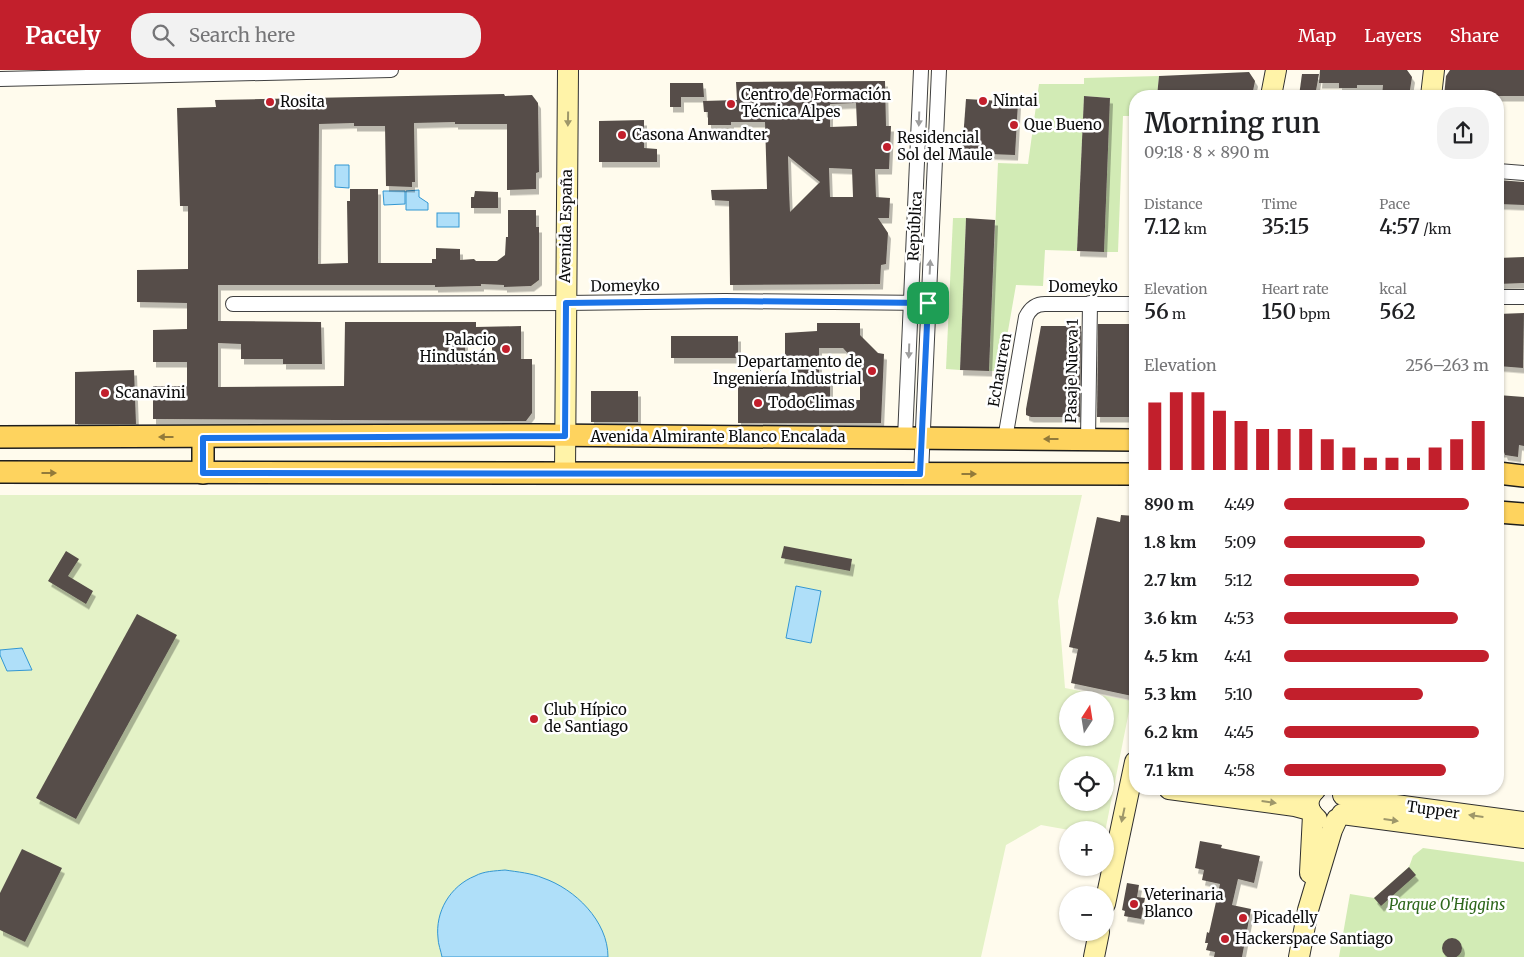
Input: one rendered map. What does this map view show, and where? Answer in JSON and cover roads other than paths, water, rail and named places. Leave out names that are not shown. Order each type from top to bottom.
[{"type":"main road","name":"Avenida Almirante Blanco Encalada","points":[[0,437],[565,436],[1129,440]]},
{"type":"main road","points":[[203,438],[203,473]]},
{"type":"main road","points":[[0,472],[1129,474]]},
{"type":"main road","points":[[1504,474],[1524,476]]},
{"type":"main road","points":[[1504,512],[1524,514]]},
{"type":"street","points":[[0,78],[391,70]]},
{"type":"street","name":"Avenida España","points":[[565,473],[568,70]]},
{"type":"street","name":"República","points":[[920,474],[914,438],[911,303],[921,70]]},
{"type":"street","name":"República","points":[[914,438],[928,303],[939,70]]},
{"type":"street","points":[[1272,90],[1276,70]]},
{"type":"street","points":[[1432,90],[1434,70]]},
{"type":"street","points":[[1504,171],[1524,173]]},
{"type":"street","points":[[1504,297],[1524,296]]},
{"type":"street","name":"Domeyko","points":[[232,304],[725,301],[928,303]]},
{"type":"street","name":"Pasaje Nueva 1","points":[[1088,439],[1090,303]]},
{"type":"street","name":"Domeyko","points":[[1032,308],[1039,304],[1129,304]]},
{"type":"street","name":"Echaurren","points":[[1005,439],[1026,317],[1032,308]]},
{"type":"street","points":[[1109,886],[1129,795]]},
{"type":"street","points":[[1213,795],[1295,806],[1313,801]]},
{"type":"street","name":"Tupper","points":[[1340,804],[1358,800],[1524,822]]},
{"type":"street","points":[[1313,801],[1324,822],[1340,804]]},
{"type":"street","points":[[1308,910],[1313,801]]},
{"type":"street","points":[[1299,957],[1308,910],[1340,804]]},
{"type":"street","name":"Tupper","points":[[1340,804],[1524,838]]},
{"type":"street","points":[[1094,957],[1097,941]]},
{"type":"water","points":[[335,165],[349,165],[349,188],[335,187]]},
{"type":"water","points":[[419,190],[419,197],[428,203],[428,210],[406,210],[406,191]]},
{"type":"water","points":[[383,191],[405,191],[405,204],[384,205]]},
{"type":"water","points":[[437,213],[459,213],[459,227],[437,227]]},
{"type":"water","points":[[796,586],[821,591],[811,643],[786,638]]},
{"type":"water","points":[[22,648],[32,670],[7,671],[0,655],[0,650]]},
{"type":"water","points":[[505,870],[543,878],[555,883],[578,898],[596,919],[607,944],[608,957],[442,957],[438,940],[438,928],[439,919],[446,901],[458,886],[466,880],[478,874]]},
{"type":"place","name":"Nintai","points":[[983,101]]},
{"type":"place","name":"Rosita","points":[[270,102]]},
{"type":"place","name":"Centro de Formación Técnica Alpes","points":[[731,104]]},
{"type":"place","name":"Que Bueno","points":[[1014,125]]},
{"type":"place","name":"Casona Anwandter","points":[[622,135]]},
{"type":"place","name":"Residencial Sol del Maule","points":[[887,147]]},
{"type":"place","name":"Palacio Hindustán","points":[[506,349]]},
{"type":"place","name":"Departamento de Ingeniería Industrial","points":[[872,371]]},
{"type":"place","name":"Scanavini","points":[[105,393]]},
{"type":"place","name":"TodoClimas","points":[[758,403]]},
{"type":"place","name":"Club Hípico de Santiago","points":[[534,719]]},
{"type":"place","name":"Veterinaria Blanco","points":[[1134,904]]},
{"type":"place","name":"Picadelly","points":[[1243,918]]},
{"type":"place","name":"Hackerspace Santiago","points":[[1225,939]]},
{"type":"park label","name":"Parque O'Higgins","points":[[1447,905]]}]
